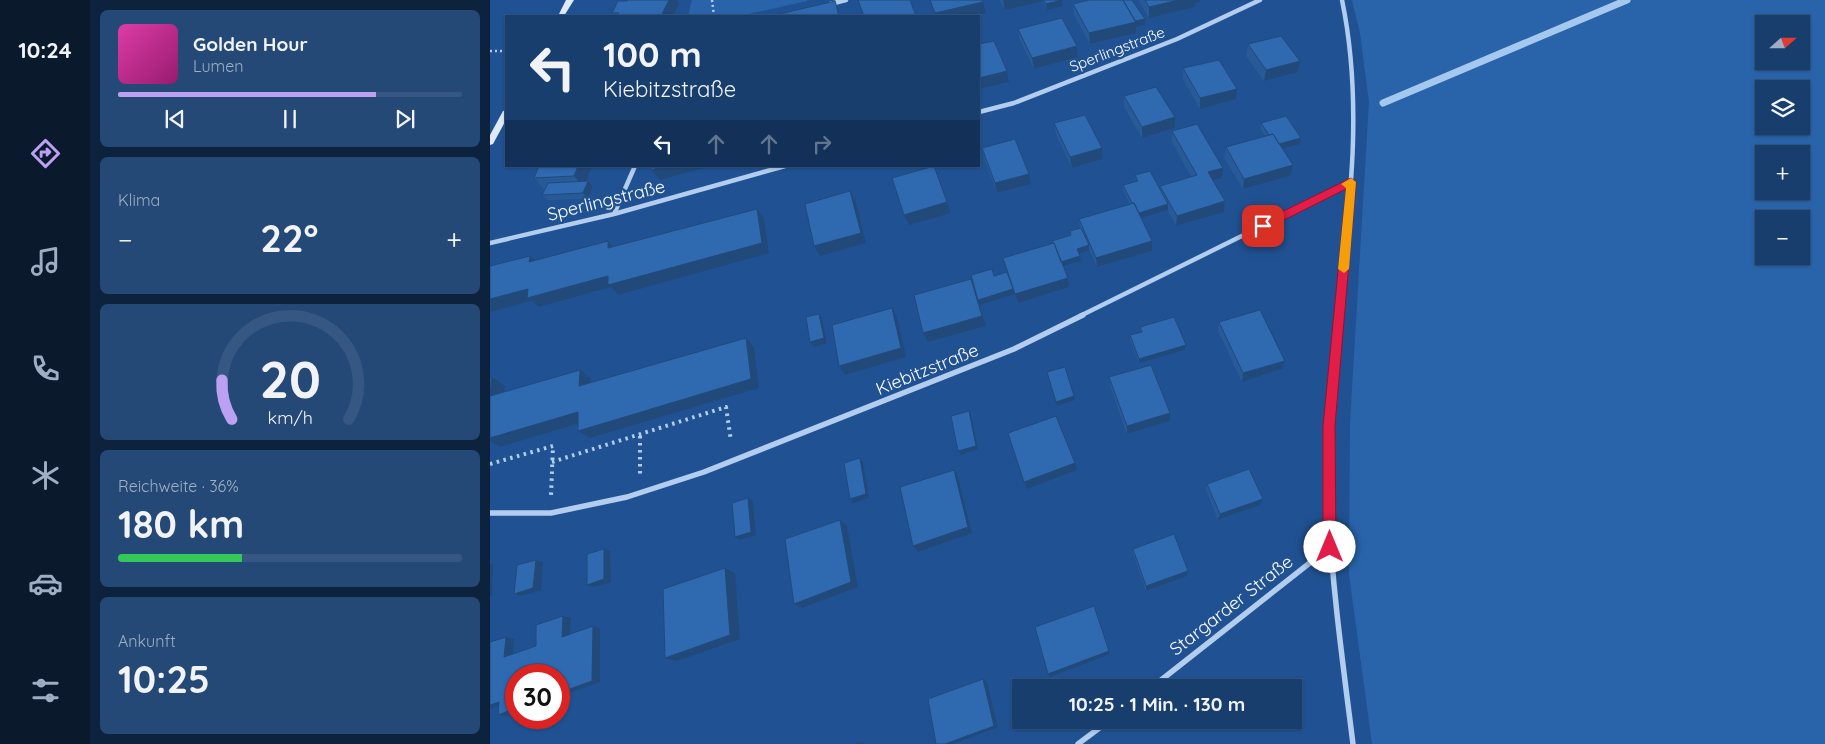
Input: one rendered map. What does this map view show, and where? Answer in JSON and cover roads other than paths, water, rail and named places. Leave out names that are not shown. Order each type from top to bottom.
[{"type":"street","points":[[562,15],[570,0]]},
{"type":"street","points":[[820,6],[846,0]]},
{"type":"street","name":"Sperlingstraße","points":[[980,112],[1014,102],[1177,39],[1260,0]]},
{"type":"street","points":[[1342,0],[1350,32],[1356,98],[1351,182],[1329,426],[1330,547],[1352,744]]},
{"type":"street","points":[[490,142],[505,115]]},
{"type":"street","points":[[614,214],[635,167]]},
{"type":"street","name":"Sperlingstraße","points":[[490,243],[614,214],[781,167]]},
{"type":"street","name":"Kiebitzstraße","points":[[490,513],[551,513],[641,493],[734,460],[1014,349],[1351,182]]},
{"type":"street","name":"Stargarder Straße","points":[[1162,679],[1330,547]]},
{"type":"street","points":[[1078,744],[1098,729]]},
{"type":"waterway","points":[[1383,103],[1627,0]]}]
